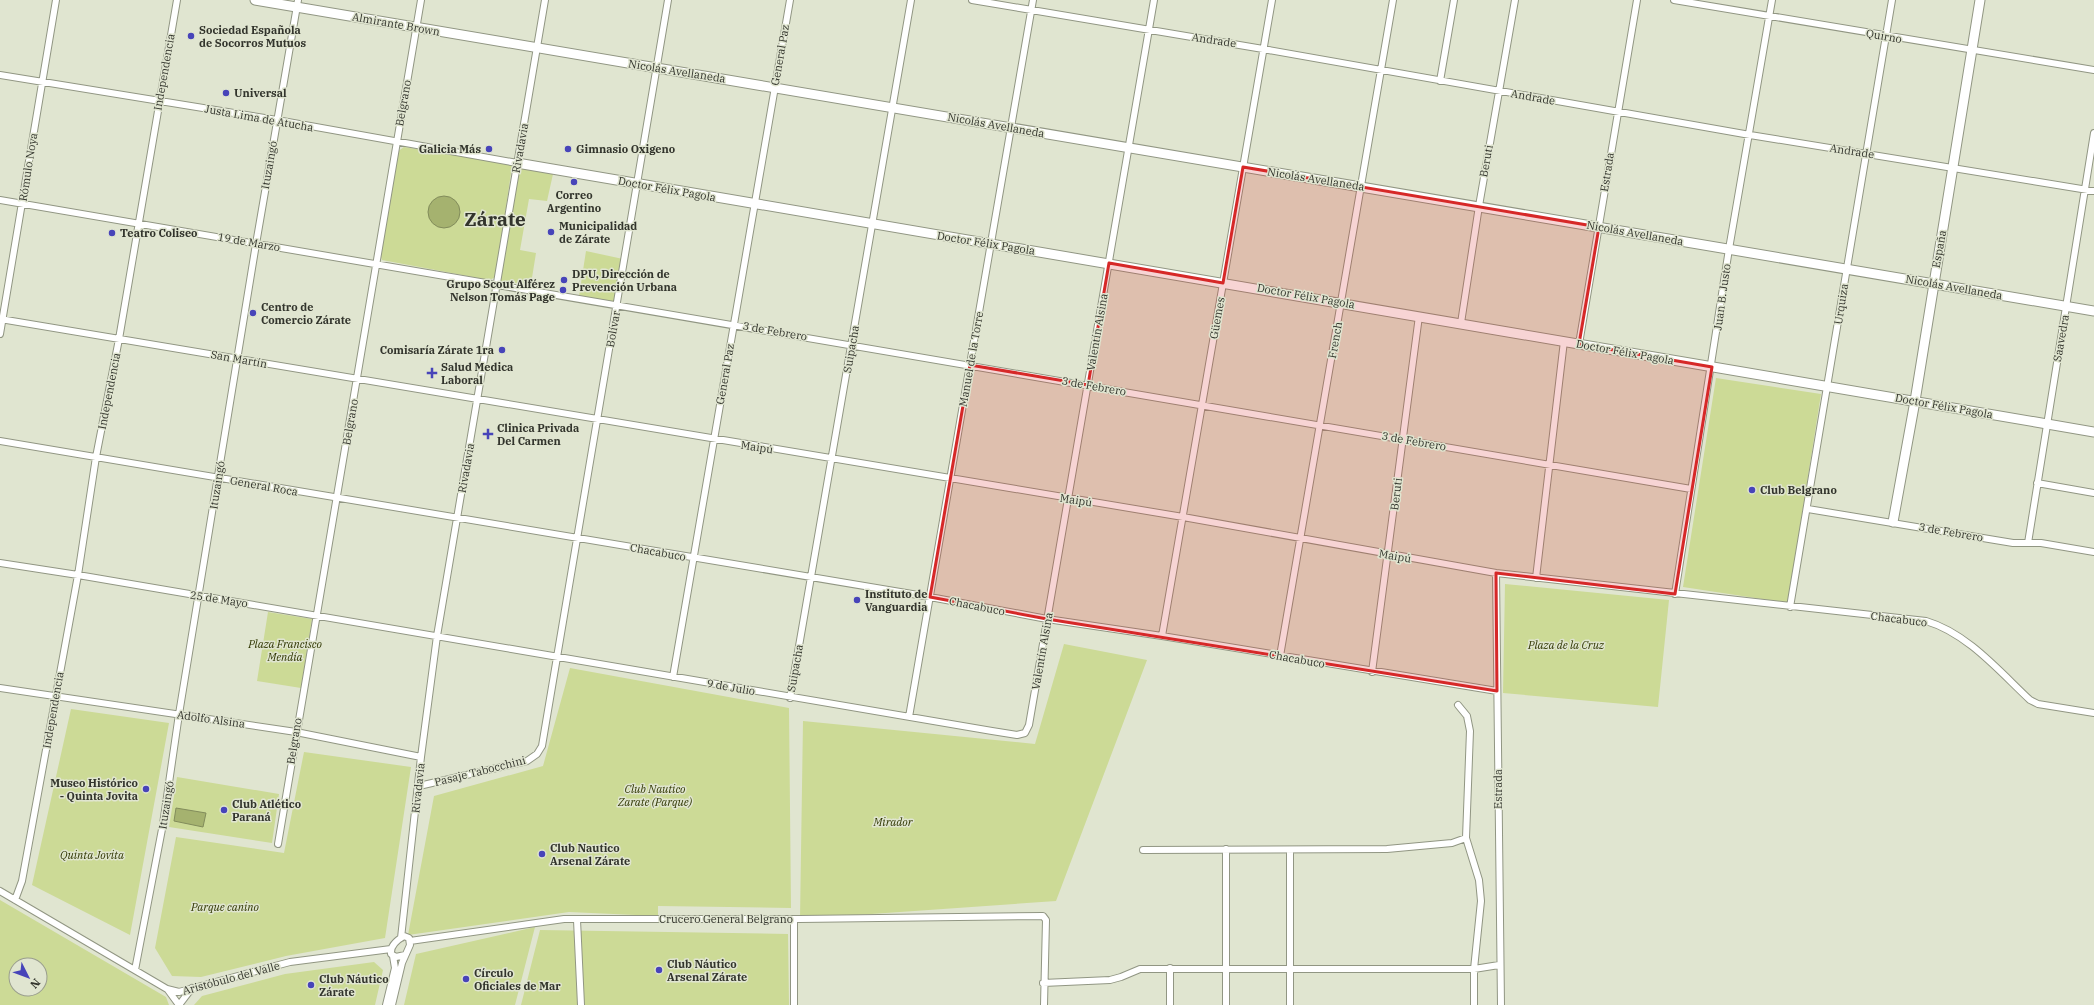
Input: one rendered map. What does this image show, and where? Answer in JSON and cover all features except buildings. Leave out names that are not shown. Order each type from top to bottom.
[{"type":"street","name":"Rómulo Noya","points":[[0,334],[1,319],[56,0]]},
{"type":"street","name":"Independencia","points":[[15,900],[22,881],[54,696],[78,575],[96,457],[119,339],[177,0]]},
{"type":"street","name":"Almirante Brown","points":[[256,0],[298,4],[416,28],[537,48]]},
{"type":"street","name":"Belgrano","points":[[278,844],[421,0]]},
{"type":"street","name":"Rivadavia","points":[[401,938],[421,757],[437,636],[498,284],[545,0]]},
{"type":"street","name":"Bolívar","points":[[556,657],[638,184],[668,0]]},
{"type":"street","name":"General Paz","points":[[673,677],[790,0]]},
{"type":"street","name":"Suipacha","points":[[790,698],[852,345],[910,0]]},
{"type":"street","name":"Andrade","points":[[972,0],[1263,49],[1750,135],[2094,191]]},
{"type":"street","name":"Manuel de la Torre","points":[[909,717],[1033,0]]},
{"type":"street","name":"Valentín Alsina","points":[[1025,733],[1029,725],[1154,0]]},
{"type":"street","name":"Güemes","points":[[1162,636],[1272,0]]},
{"type":"street","name":"French","points":[[1280,656],[1393,0]]},
{"type":"street","points":[[1440,81],[1454,0]]},
{"type":"street","name":"Beruti","points":[[1461,323],[1478,206],[1515,0]]},
{"type":"street","name":"Estrada","points":[[1579,344],[1637,0]]},
{"type":"street","name":"Quirno","points":[[1674,0],[2094,70]]},
{"type":"street","name":"Juan B. Justo","points":[[1675,594],[1691,488],[1712,367],[1729,249],[1750,135],[1772,0]]},
{"type":"street","name":"Urquiza","points":[[1790,607],[1808,509],[1846,269],[1892,0]]},
{"type":"street","name":"España","points":[[1893,522],[1954,167],[1980,0]]},
{"type":"street","name":"Ituzaingó","points":[[135,970],[164,824],[179,714],[237,359],[298,4]]},
{"type":"street","name":"Nicolás Avellaneda","points":[[537,48],[2094,311]]},
{"type":"street","name":"Justa Lima de Atucha","points":[[0,75],[41,83],[277,120],[517,163]]},
{"type":"street","name":"Saavedra","points":[[2028,543],[2094,133]]},
{"type":"street","name":"Doctor Félix Pagola","points":[[517,163],[1342,302],[2094,432]]},
{"type":"street","name":"19 de Marzo","points":[[0,200],[498,284]]},
{"type":"street","name":"3 de Febrero","points":[[498,284],[1691,488]]},
{"type":"street","name":"Beruti","points":[[1372,672],[1389,555],[1402,439],[1419,316]]},
{"type":"street","name":"San Martín","points":[[1,319],[478,400]]},
{"type":"street","points":[[1536,578],[1564,341]]},
{"type":"street","name":"Maipú","points":[[478,400],[1183,517],[1496,573],[1675,594]]},
{"type":"street","name":"General Roca","points":[[0,441],[457,519]]},
{"type":"street","points":[[2037,483],[2094,493]]},
{"type":"street","name":"3 de Febrero","points":[[1808,509],[1893,522],[2013,544],[2041,543],[2094,552]]},
{"type":"street","name":"Chacabuco","points":[[457,519],[577,537],[694,559],[930,597],[1047,619],[1162,636],[1372,672],[1497,691]]},
{"type":"street","name":"25 de Mayo","points":[[0,563],[437,636]]},
{"type":"street","name":"Estrada","points":[[1496,573],[1499,965],[1501,1005]]},
{"type":"street","name":"Chacabuco","points":[[1675,594],[1937,624],[1959,637],[2034,702],[2047,707],[2094,712]]},
{"type":"street","name":"9 de Julio","points":[[437,636],[790,698],[992,731],[1017,734],[1025,733]]},
{"type":"street","name":"Pasaje Tabocchini","points":[[419,786],[527,761],[536,754],[542,746],[556,657]]},
{"type":"street","name":"Adolfo Alsina","points":[[0,688],[296,732],[421,757]]},
{"type":"street","points":[[1458,705],[1467,716],[1470,731],[1466,838],[1479,880],[1480,902],[1474,969],[1474,1005]]},
{"type":"street","points":[[1143,850],[1290,850],[1415,847],[1452,843],[1466,838]]},
{"type":"street","points":[[1226,849],[1226,1005]]},
{"type":"street","points":[[1290,850],[1290,1005]]},
{"type":"street","name":"Aristóbulo del Valle","points":[[0,891],[167,989],[179,992],[290,962],[391,949]]},
{"type":"street","name":"Crucero General Belgrano","points":[[410,941],[550,921],[1043,916],[1046,920],[1044,983]]},
{"type":"street","points":[[794,919],[794,1005]]},
{"type":"street","points":[[577,920],[582,1005]]},
{"type":"street","points":[[386,1005],[395,968],[391,949],[401,938],[406,936],[410,941],[392,1005]]},
{"type":"street","points":[[393,956],[400,957],[405,955]]},
{"type":"street","points":[[1044,1005],[1044,983],[1110,980],[1121,978],[1140,969],[1474,969],[1499,965]]},
{"type":"street","points":[[1170,968],[1170,1005]]},
{"type":"street","points":[[167,989],[179,1005],[192,988]]},
{"type":"highlighted area","points":[[1243,167],[1599,227],[1579,344],[1712,367],[1675,594],[1496,573],[1497,691],[1047,619],[930,597],[970,365],[1088,385],[1109,263],[1223,283]]},
{"type":"green space","points":[[404,147],[510,164],[512,166],[496,277],[489,280],[382,260],[381,257],[397,152]]},
{"type":"green space","points":[[519,168],[553,174],[547,201],[529,199],[520,250],[536,253],[531,284],[500,282]]},
{"type":"green space","points":[[586,251],[623,259],[615,303],[579,296]]},
{"type":"green space","name":"Club Belgrano","points":[[1716,378],[1821,394],[1788,603],[1683,587]]},
{"type":"green space","name":"Plaza de la Cruz","points":[[1505,584],[1669,600],[1658,707],[1503,693]]},
{"type":"green space","name":"Plaza Francisco Mendía","points":[[268,612],[312,619],[301,688],[257,681]]},
{"type":"green space","name":"Mirador","points":[[1064,644],[1147,660],[1056,901],[800,919],[803,721],[1035,744]]},
{"type":"green space","name":"Club Nautico Zarate (Parque)","points":[[570,668],[789,708],[791,908],[658,906],[658,916],[569,912],[408,935],[434,796],[543,766]]},
{"type":"green space","name":"Quinta Jovita","points":[[71,709],[169,723],[130,935],[32,885]]},
{"type":"green space","name":"Parque canino","points":[[304,752],[411,767],[385,938],[286,956],[201,977],[172,976],[155,948],[176,837],[284,853]]},
{"type":"green space","name":"Club Atlético Paraná","points":[[177,777],[279,794],[272,843],[169,827]]},
{"type":"green space","points":[[0,900],[166,997],[169,1005],[0,1005]]},
{"type":"green space","name":"Círculo Oficiales de Mar","points":[[535,927],[515,1005],[404,1005],[416,954]]},
{"type":"green space","name":"Club Náutico Arsenal Zárate","points":[[540,930],[788,934],[789,1005],[521,1005]]},
{"type":"green space","name":"Club Náutico Zárate","points":[[374,962],[383,970],[375,1005],[194,1005],[202,996],[285,974]]},
{"type":"shaded area","points":[[441,196],[447,196],[456,200],[460,212],[456,224],[447,228],[441,228],[432,224],[428,215],[428,209],[432,200]]},
{"type":"shaded area","points":[[176,808],[206,813],[203,827],[174,821]]},
{"type":"place","name":"Sociedad Española de Socorros Mutuos","points":[[191,36]]},
{"type":"place","name":"Universal","points":[[226,93]]},
{"type":"place","name":"Galicia Más","points":[[489,149]]},
{"type":"place","name":"Gimnasio Oxigeno","points":[[568,149]]},
{"type":"place","name":"Correo Argentino","points":[[574,182]]},
{"type":"place","name":"Municipalidad de Zárate","points":[[551,232]]},
{"type":"place","name":"Teatro Coliseo","points":[[112,233]]},
{"type":"place","name":"DPU, Dirección de Prevención Urbana","points":[[564,280]]},
{"type":"place","name":"Grupo Scout Alférez Nelson Tomás Page","points":[[563,290]]},
{"type":"place","name":"Centro de Comercio Zárate","points":[[253,313]]},
{"type":"place","name":"Comisaría Zárate 1ra","points":[[502,350]]},
{"type":"place","name":"Salud Medica Laboral","points":[[432,373]]},
{"type":"place","name":"Clinica Privada Del Carmen","points":[[488,434]]},
{"type":"place","name":"Club Belgrano","points":[[1752,490]]},
{"type":"place","name":"Instituto de Vanguardia","points":[[857,600]]},
{"type":"place","name":"Museo Histórico - Quinta Jovita","points":[[146,789]]},
{"type":"place","name":"Club Atlético Paraná","points":[[224,810]]},
{"type":"place","name":"Club Nautico Arsenal Zárate","points":[[542,854]]},
{"type":"place","name":"Club Náutico Arsenal Zárate","points":[[659,970]]},
{"type":"place","name":"Círculo Oficiales de Mar","points":[[466,979]]},
{"type":"place","name":"Club Náutico Zárate","points":[[311,985]]},
{"type":"district","name":"Zárate","points":[[495,219]]}]
